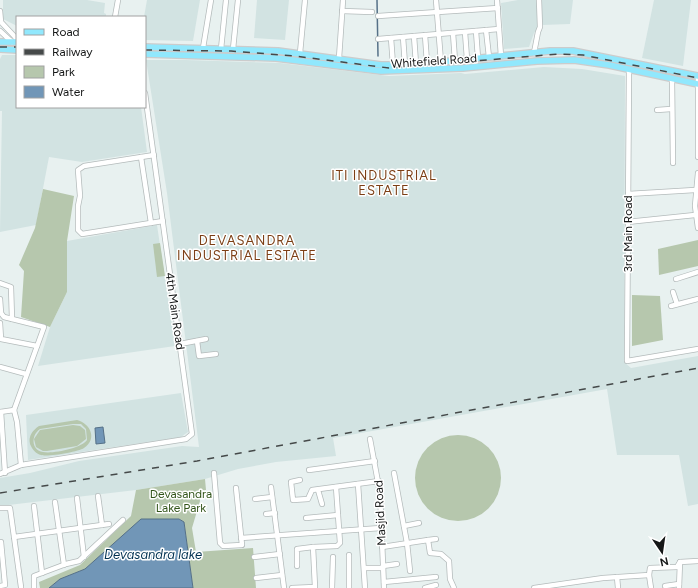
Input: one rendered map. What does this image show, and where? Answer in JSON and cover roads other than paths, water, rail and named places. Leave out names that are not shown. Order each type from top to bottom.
[{"type":"main road","points":[[0,42],[16,41]]},
{"type":"main road","name":"Whitefield Road","points":[[146,47],[233,49],[300,53],[380,65],[405,65],[563,51],[584,52],[698,76]]},
{"type":"main road","points":[[0,49],[16,50]]},
{"type":"main road","name":"Whitefield Road","points":[[146,54],[276,58],[381,71],[559,60],[585,61],[697,84]]},
{"type":"main road","points":[[342,59],[344,66]]},
{"type":"street","points":[[115,16],[118,0]]},
{"type":"street","points":[[203,48],[211,0]]},
{"type":"street","points":[[220,49],[226,0]]},
{"type":"street","points":[[233,49],[238,0]]},
{"type":"street","points":[[300,53],[305,0]]},
{"type":"street","points":[[342,59],[343,0]]},
{"type":"street","points":[[436,0],[441,62]]},
{"type":"street","points":[[497,0],[501,56]]},
{"type":"street","points":[[534,53],[540,27],[539,0]]},
{"type":"street","points":[[378,16],[498,8]]},
{"type":"street","points":[[0,11],[3,24],[16,41]]},
{"type":"street","points":[[342,11],[372,12]]},
{"type":"street","points":[[378,39],[499,29]]},
{"type":"street","points":[[486,30],[489,57]]},
{"type":"street","points":[[0,31],[16,41]]},
{"type":"street","points":[[476,31],[478,58]]},
{"type":"street","points":[[465,32],[467,59]]},
{"type":"street","points":[[453,33],[456,60]]},
{"type":"street","points":[[425,35],[427,63]]},
{"type":"street","points":[[414,36],[416,64]]},
{"type":"street","points":[[403,37],[405,65]]},
{"type":"street","points":[[391,38],[393,65]]},
{"type":"street","name":"3rd Main Road","points":[[629,70],[627,362],[698,348]]},
{"type":"street","points":[[698,76],[698,157]]},
{"type":"street","points":[[672,79],[671,109],[673,164]]},
{"type":"street","name":"4th Main Road","points":[[21,465],[186,439],[192,434],[146,100]]},
{"type":"street","points":[[657,110],[671,109]]},
{"type":"street","points":[[154,156],[84,166],[78,170],[80,196],[78,206],[78,230],[82,234],[163,221]]},
{"type":"street","points":[[141,157],[151,223]]},
{"type":"street","points":[[698,173],[695,215],[698,228]]},
{"type":"street","points":[[628,194],[696,188]]},
{"type":"street","points":[[627,222],[695,215]]},
{"type":"street","points":[[676,279],[698,272]]},
{"type":"street","points":[[0,284],[11,286],[12,318]]},
{"type":"street","points":[[673,292],[676,304]]},
{"type":"street","points":[[0,298],[1,313],[4,317],[44,325],[14,410],[17,422],[21,465],[3,473],[0,412],[14,410]]},
{"type":"street","points":[[671,306],[698,299]]},
{"type":"street","points":[[0,323],[1,339],[37,346]]},
{"type":"street","points":[[180,344],[206,340]]},
{"type":"street","points":[[197,341],[199,356],[216,354]]},
{"type":"street","points":[[0,367],[26,374]]},
{"type":"street","name":"Masjid Road","points":[[370,439],[375,461],[382,518],[381,528],[384,588]]},
{"type":"street","points":[[309,470],[375,461]]},
{"type":"street","points":[[214,473],[220,542],[223,546],[242,546],[236,488]]},
{"type":"street","points":[[394,473],[407,543],[410,571]]},
{"type":"street","points":[[300,480],[291,482],[293,500],[308,499],[310,491],[378,481]]},
{"type":"street","points":[[358,484],[366,588]]},
{"type":"street","points":[[271,487],[284,588]]},
{"type":"street","points":[[297,566],[297,549],[339,545],[340,531],[336,487]]},
{"type":"street","points":[[318,490],[322,504]]},
{"type":"street","points":[[98,496],[102,525]]},
{"type":"street","points":[[255,499],[272,497]]},
{"type":"street","points":[[77,498],[84,557]]},
{"type":"street","points":[[55,502],[64,564]]},
{"type":"street","points":[[34,506],[42,573]]},
{"type":"street","points":[[0,508],[10,508],[20,587]]},
{"type":"street","points":[[266,514],[274,513]]},
{"type":"street","points":[[306,518],[338,515]]},
{"type":"street","points":[[34,588],[34,576],[64,564],[79,561],[123,520]]},
{"type":"street","points":[[404,526],[419,523]]},
{"type":"street","points":[[14,537],[109,524]]},
{"type":"street","points":[[241,538],[278,534],[381,528]]},
{"type":"street","points":[[382,547],[436,539]]},
{"type":"street","points":[[428,540],[430,553],[441,554],[449,561],[450,579],[454,588]]},
{"type":"street","points":[[0,586],[5,585],[1,542]]},
{"type":"street","points":[[292,588],[315,588],[313,547]]},
{"type":"street","points":[[254,557],[280,554]]},
{"type":"street","points":[[349,555],[349,588]]},
{"type":"street","points":[[332,588],[333,557]]},
{"type":"street","points":[[680,562],[698,561]]},
{"type":"street","points":[[651,588],[650,568],[677,567],[680,562]]},
{"type":"street","points":[[665,586],[679,586],[680,562]]},
{"type":"street","points":[[365,568],[383,567],[397,564]]},
{"type":"street","points":[[256,578],[282,575]]},
{"type":"street","points":[[534,588],[560,586],[617,577],[650,575]]},
{"type":"street","points":[[384,582],[436,576]]},
{"type":"street","points":[[617,577],[618,588]]},
{"type":"street","points":[[425,588],[436,585]]},
{"type":"water","points":[[103,427],[105,443],[96,444],[95,428]]},
{"type":"water","name":"Devasandra lake","points":[[141,519],[179,519],[184,522],[193,588],[49,588],[60,579],[85,569]]},
{"type":"waterway","points":[[377,0],[378,56]]},
{"type":"railway","points":[[0,47],[16,47]]},
{"type":"railway","points":[[146,50],[231,51],[294,56],[389,68],[559,54],[583,55],[698,78]]},
{"type":"railway","points":[[0,493],[197,461],[698,368]]},
{"type":"district","name":"ITI INDUSTRIAL ESTATE","points":[[384,182]]},
{"type":"district","name":"DEVASANDRA INDUSTRIAL ESTATE","points":[[247,248]]},
{"type":"park label","name":"Devasandra Lake Park","points":[[181,501]]}]
